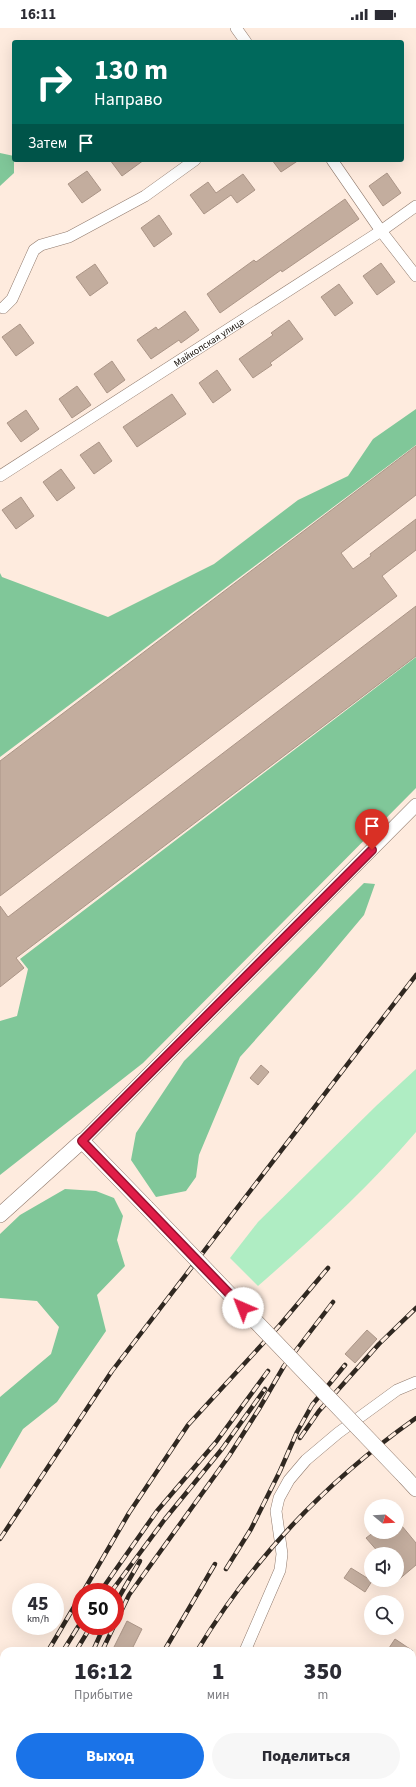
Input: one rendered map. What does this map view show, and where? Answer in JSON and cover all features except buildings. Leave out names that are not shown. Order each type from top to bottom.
[{"type":"main road","points":[[0,1215],[82,1141],[416,1489]]},
{"type":"street","points":[[236,28],[245,40]]},
{"type":"street","points":[[3,308],[12,300],[34,250],[41,245],[70,237],[145,196],[192,162]]},
{"type":"street","points":[[333,162],[381,231],[416,276]]},
{"type":"street","name":"Майкопская улица","points":[[0,476],[381,231],[416,206]]},
{"type":"street","points":[[82,1141],[416,805]]},
{"type":"street","points":[[247,1647],[280,1570],[282,1554],[276,1511],[279,1498],[289,1480],[306,1460],[338,1433],[397,1390],[416,1382]]},
{"type":"green space","points":[[0,153],[12,156],[12,162],[14,162],[14,173],[0,186]]},
{"type":"green space","points":[[416,409],[416,445],[0,757],[0,573],[2,577],[108,617],[214,564],[298,500],[348,476],[373,439]]},
{"type":"green space","points":[[416,657],[416,788],[143,1063],[0,1175],[0,1021],[17,1016],[28,969],[20,959]]},
{"type":"green space","points":[[364,883],[375,884],[364,915],[317,971],[240,1057],[199,1155],[196,1177],[186,1191],[156,1197],[131,1160],[136,1133],[184,1061]]},
{"type":"green space","points":[[416,1069],[416,1132],[379,1173],[340,1212],[258,1286],[230,1258],[258,1222],[376,1106]]},
{"type":"green space","points":[[65,1189],[96,1191],[114,1198],[123,1216],[117,1240],[125,1266],[97,1295],[106,1331],[57,1402],[23,1429],[0,1469],[0,1397],[51,1354],[59,1327],[37,1301],[0,1298],[0,1234],[20,1215]]},
{"type":"railway","points":[[0,1539],[112,1371],[416,975]]},
{"type":"railway","points":[[88,1583],[129,1513],[188,1425],[279,1326],[328,1268]]},
{"type":"railway","points":[[124,1605],[129,1595],[229,1456],[284,1366],[333,1302]]},
{"type":"railway","points":[[300,1438],[319,1411],[379,1344],[416,1308]]},
{"type":"railway","points":[[226,1569],[251,1529],[280,1471],[297,1432],[312,1405],[345,1365]]},
{"type":"railway","points":[[106,1583],[157,1511],[216,1442],[268,1371]]},
{"type":"railway","points":[[118,1583],[165,1519],[222,1449],[265,1389]]},
{"type":"railway","points":[[200,1647],[242,1584],[294,1523],[353,1467],[416,1418]]},
{"type":"railway","points":[[124,1589],[140,1561]]},
{"type":"railway","points":[[166,1647],[215,1564]]},
{"type":"railway","points":[[50,1647],[72,1610]]},
{"type":"railway","points":[[65,1647],[73,1635]]},
{"type":"railway","points":[[78,1647],[86,1635]]},
{"type":"railway","points":[[95,1647],[100,1635]]},
{"type":"railway","points":[[104,1647],[110,1635]]},
{"type":"route","points":[[243,1308],[82,1141],[372,850]]}]
